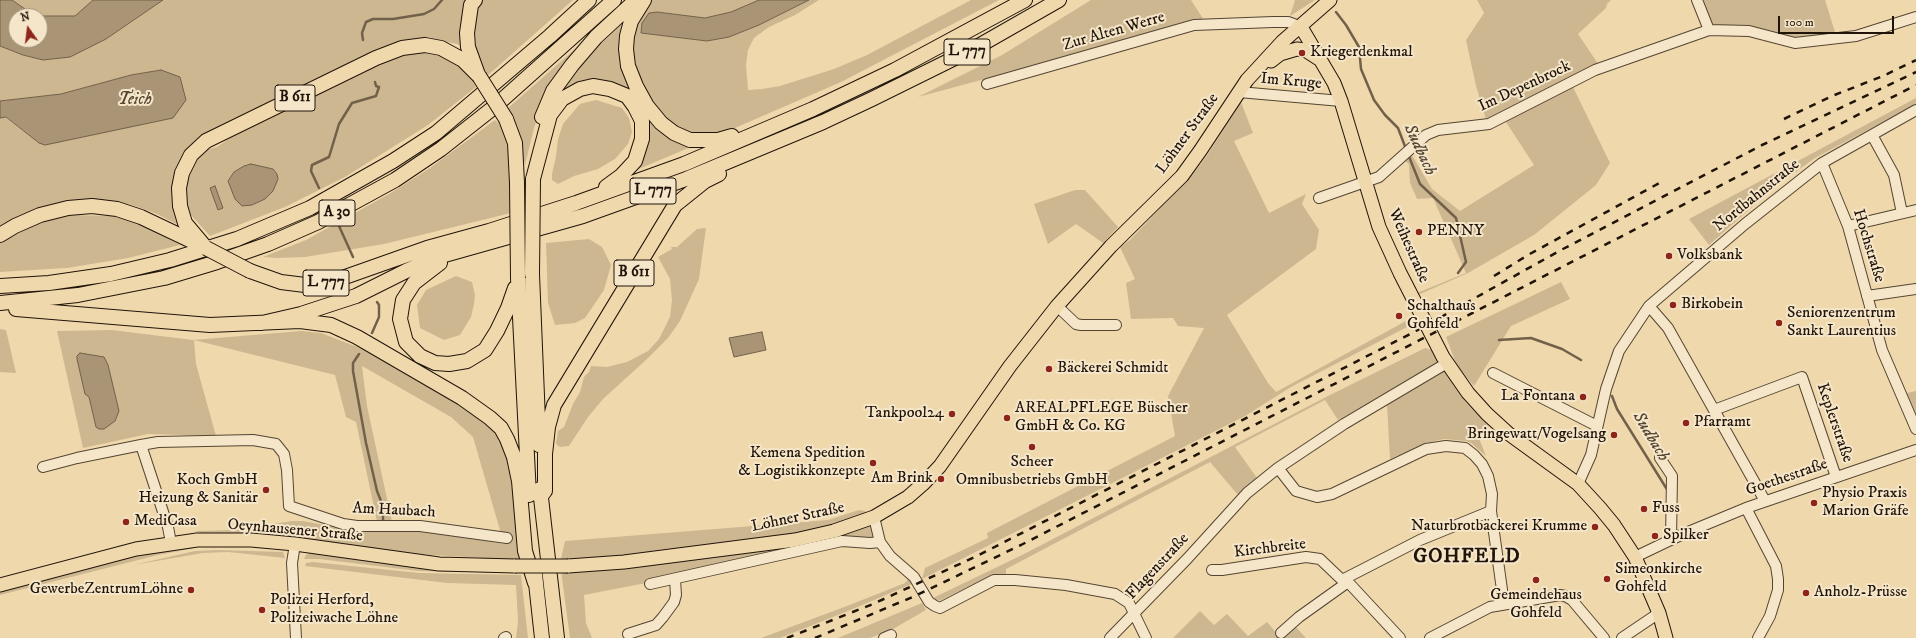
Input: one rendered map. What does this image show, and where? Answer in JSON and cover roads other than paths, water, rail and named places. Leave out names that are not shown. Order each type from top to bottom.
[{"type":"highway","points":[[475,0],[471,5],[467,33],[468,47],[479,76]]},
{"type":"highway","name":"A 30","points":[[0,286],[49,283],[111,274],[170,260],[237,239],[310,208],[393,161],[436,132],[550,36],[589,0]]},
{"type":"highway","name":"A 30","points":[[0,302],[78,295],[164,278],[217,262],[268,244],[318,222],[395,180],[441,149],[493,108],[614,0]]},
{"type":"highway","points":[[540,497],[532,274],[533,179],[538,128],[553,91],[572,65],[596,37],[636,0]]},
{"type":"highway","points":[[644,0],[631,21],[626,36],[628,66],[636,86],[647,106],[661,123],[674,133],[690,140],[718,140],[798,107],[812,109]]},
{"type":"highway","name":"L 777","points":[[206,248],[250,271],[281,282],[305,285],[328,283],[427,248],[489,231],[576,203],[684,164],[812,109],[895,70],[1025,0]]},
{"type":"highway","name":"L 777","points":[[262,323],[301,314],[356,296],[406,271],[441,256],[478,247],[584,216],[686,179],[823,122],[975,48],[1059,0]]},
{"type":"highway","name":"B 611","points":[[206,248],[189,236],[180,206],[179,188],[182,173],[191,155],[206,141],[376,58],[402,48],[425,45],[441,48],[463,60],[479,76],[506,119],[515,143],[518,278],[528,483],[542,638]]},
{"type":"highway","points":[[533,179],[550,115],[562,99],[580,89],[594,86],[610,89],[627,96],[635,107],[642,121],[642,139],[635,160],[621,176],[608,186],[576,203]]},
{"type":"highway","name":"B 611","points":[[557,638],[540,497],[545,491],[545,454],[548,427],[554,405],[676,205],[705,181],[803,136],[823,122]]},
{"type":"highway","points":[[0,235],[15,226],[40,215],[68,208],[92,206],[117,209],[189,236]]},
{"type":"highway","points":[[478,247],[452,257],[429,270],[414,283],[403,300],[400,319],[406,342],[420,356],[434,363],[449,364],[467,361],[485,350],[498,331],[508,308],[518,278]]},
{"type":"highway","points":[[0,308],[210,325],[262,323]]},
{"type":"highway","name":"B 611","points":[[262,323],[300,321],[331,325],[357,337],[416,371],[462,398],[490,418],[504,434],[514,457],[519,481],[525,551],[536,583]]},
{"type":"main road","name":"Löhner Straße","points":[[568,566],[624,562],[795,540],[834,531],[874,517],[908,497],[940,466],[1010,366],[1057,306],[1111,246],[1182,176],[1247,80],[1299,26],[1330,0]]},
{"type":"main road","name":"Weihestraße","points":[[1299,26],[1334,83],[1341,102],[1364,183],[1386,246],[1447,363],[1468,393],[1508,434],[1578,484],[1614,526],[1635,557],[1659,613],[1666,638]]},
{"type":"main road","name":"Weihestraße","points":[[1247,80],[1280,54],[1290,50],[1305,50],[1322,62]]},
{"type":"main road","name":"Oeynhausener Straße","points":[[0,585],[136,549],[197,540],[251,540],[294,544],[439,564],[568,566]]},
{"type":"street","points":[[1697,0],[1709,30]]},
{"type":"street","name":"Im Depenbrock","points":[[1364,183],[1379,177],[1426,136],[1438,130],[1489,124],[1595,70],[1709,30],[1749,31],[1795,43],[1856,36],[1916,17]]},
{"type":"street","name":"Zur Alten Werre","points":[[987,84],[1194,25],[1288,22],[1299,26]]},
{"type":"street","name":"Im Kruge","points":[[1239,92],[1341,102]]},
{"type":"street","name":"Nordbahnstraße","points":[[1578,484],[1591,456],[1606,389],[1619,351],[1649,306],[1740,229],[1822,163],[1916,110]]},
{"type":"street","points":[[1872,135],[1894,174],[1902,213]]},
{"type":"street","name":"Hochstraße","points":[[1822,163],[1848,226],[1882,350],[1916,429]]},
{"type":"street","points":[[1319,198],[1364,183]]},
{"type":"street","points":[[1848,226],[1916,210]]},
{"type":"street","points":[[1868,296],[1916,289]]},
{"type":"street","points":[[1057,306],[1076,324],[1116,325]]},
{"type":"street","points":[[1649,306],[1668,328],[1765,501]]},
{"type":"street","name":"Flagenstraße","points":[[874,517],[880,542],[890,556],[914,577],[929,602],[940,608],[994,580],[1015,580],[1066,585],[1115,594],[1129,603],[1135,614],[1247,493],[1278,468],[1344,424],[1447,363]]},
{"type":"street","points":[[1493,374],[1598,426]]},
{"type":"street","name":"Keplerstraße","points":[[1714,410],[1802,377],[1836,476]]},
{"type":"street","name":"Am Haubach","points":[[43,467],[77,458],[158,442],[247,440],[276,444],[284,454],[288,470],[289,506],[343,524],[357,526],[420,526],[507,538]]},
{"type":"street","points":[[142,445],[168,527],[171,543]]},
{"type":"street","points":[[1278,468],[1296,491],[1317,497],[1332,494],[1426,449],[1446,446],[1465,448],[1478,460],[1488,476],[1492,494],[1490,511],[1504,604]]},
{"type":"street","name":"Goethestraße","points":[[1635,557],[1746,508],[1836,476],[1916,450]]},
{"type":"street","points":[[1660,458],[1672,476],[1671,540]]},
{"type":"street","points":[[1746,508],[1776,566],[1778,579],[1778,590],[1770,616],[1758,638]]},
{"type":"street","points":[[1281,633],[1345,581],[1420,540],[1490,511]]},
{"type":"street","points":[[650,584],[842,541],[870,543],[880,542]]},
{"type":"street","points":[[294,544],[292,563],[296,638]]},
{"type":"street","name":"Kirchbreite","points":[[1212,570],[1222,570],[1306,557],[1320,559],[1345,581],[1400,638]]},
{"type":"street","points":[[628,634],[656,625],[660,621],[674,602],[676,595],[675,579]]},
{"type":"street","points":[[1430,638],[1476,612],[1504,604],[1565,596],[1572,600],[1604,638]]},
{"type":"street","points":[[1622,638],[1659,613]]},
{"type":"street","points":[[1110,638],[1135,614],[1146,638]]},
{"type":"water","points":[[0,0],[12,0],[24,8],[8,8],[8,48],[48,48],[48,16],[75,16],[93,0],[163,0],[106,39],[70,57],[43,60],[23,55],[0,46]]},
{"type":"water","points":[[759,0],[809,0],[759,25],[729,37],[707,41],[641,33],[642,23],[649,13],[657,12],[705,18],[731,12]]},
{"type":"water","name":"Teich","points":[[161,70],[180,77],[186,100],[173,118],[45,145],[39,143],[6,117],[0,118],[0,101],[61,94],[131,75]]},
{"type":"water","points":[[251,164],[273,169],[277,174],[278,179],[273,191],[265,199],[252,205],[242,206],[235,199],[228,181],[234,172]]},
{"type":"water","points":[[215,186],[223,208],[218,210],[210,188]]},
{"type":"water","points":[[762,332],[766,350],[734,357],[729,338]]},
{"type":"water","points":[[80,353],[104,357],[108,365],[119,411],[115,421],[104,429],[99,429],[96,427],[89,397],[85,394],[77,359],[77,356]]},
{"type":"waterway","points":[[363,40],[362,33],[366,22],[373,19],[393,19],[424,14],[434,9],[442,0]]},
{"type":"waterway","name":"Sudbach","points":[[1336,12],[1346,25],[1359,47],[1361,69],[1374,100],[1385,115],[1398,128],[1406,149]]},
{"type":"waterway","points":[[319,188],[311,171],[312,165],[329,157],[339,124],[352,103],[376,96],[379,87],[376,86],[375,82]]},
{"type":"waterway","name":"Sudbach","points":[[1408,154],[1420,184],[1456,218],[1466,262],[1458,273]]},
{"type":"waterway","points":[[339,226],[353,257]]},
{"type":"waterway","points":[[372,333],[379,317],[379,305],[377,302]]},
{"type":"waterway","name":"Sudbach","points":[[1499,340],[1531,338],[1562,349],[1581,360]]},
{"type":"waterway","points":[[359,354],[353,363],[353,371],[366,443],[377,491],[383,506],[383,520]]},
{"type":"waterway","name":"Sudbach","points":[[1612,396],[1617,409],[1668,491]]},
{"type":"railway","points":[[1784,119],[1832,96],[1883,76],[1916,60]]},
{"type":"railway","points":[[787,638],[873,604],[977,556],[1416,331],[1561,250],[1762,145],[1916,72]]},
{"type":"railway","points":[[815,638],[915,596],[1021,545],[1916,85]]},
{"type":"railway","points":[[1494,276],[1528,255],[1663,181]]},
{"type":"place","name":"Kriegerdenkmal","points":[[1302,53]]},
{"type":"place","name":"PENNY","points":[[1419,232]]},
{"type":"place","name":"Volksbank","points":[[1669,256]]},
{"type":"place","name":"Birkobein","points":[[1673,305]]},
{"type":"place","name":"Schalthaus Gohfeld","points":[[1399,316]]},
{"type":"place","name":"Seniorenzentrum Sankt Laurentius","points":[[1779,323]]},
{"type":"place","name":"Bäckerei Schmidt","points":[[1049,369]]},
{"type":"place","name":"La Fontana","points":[[1583,397]]},
{"type":"place","name":"Tankpool24","points":[[952,414]]},
{"type":"place","name":"AREALPFLEGE Büscher GmbH & Co. KG","points":[[1007,418]]},
{"type":"place","name":"Pfarramt","points":[[1686,423]]},
{"type":"place","name":"Bringewatt/Vogelsang","points":[[1614,435]]},
{"type":"place","name":"Scheer Omnibusbetriebs GmbH","points":[[1032,447]]},
{"type":"place","name":"Kemena Spedition & Logistikkonzepte","points":[[873,463]]},
{"type":"place","name":"Am Brink","points":[[941,479]]},
{"type":"place","name":"Koch GmbH Heizung & Sanitär","points":[[266,490]]},
{"type":"place","name":"Physio Praxis Marion Gräfe","points":[[1814,503]]},
{"type":"place","name":"Fuss","points":[[1644,509]]},
{"type":"place","name":"MediCasa","points":[[126,522]]},
{"type":"place","name":"Naturbrotbäckerei Krumme","points":[[1595,527]]},
{"type":"place","name":"Spilker","points":[[1655,536]]},
{"type":"place","name":"Simeonkirche Gohfeld","points":[[1607,579]]},
{"type":"place","name":"Gemeindehaus Gohfeld","points":[[1536,580]]},
{"type":"place","name":"GewerbeZentrumLöhne","points":[[191,590]]},
{"type":"place","name":"Anholz-Prüsse","points":[[1806,593]]},
{"type":"place","name":"Polizei Herford, Polizeiwache Löhne","points":[[262,610]]},
{"type":"district","name":"GOHFELD","points":[[1467,558]]}]
